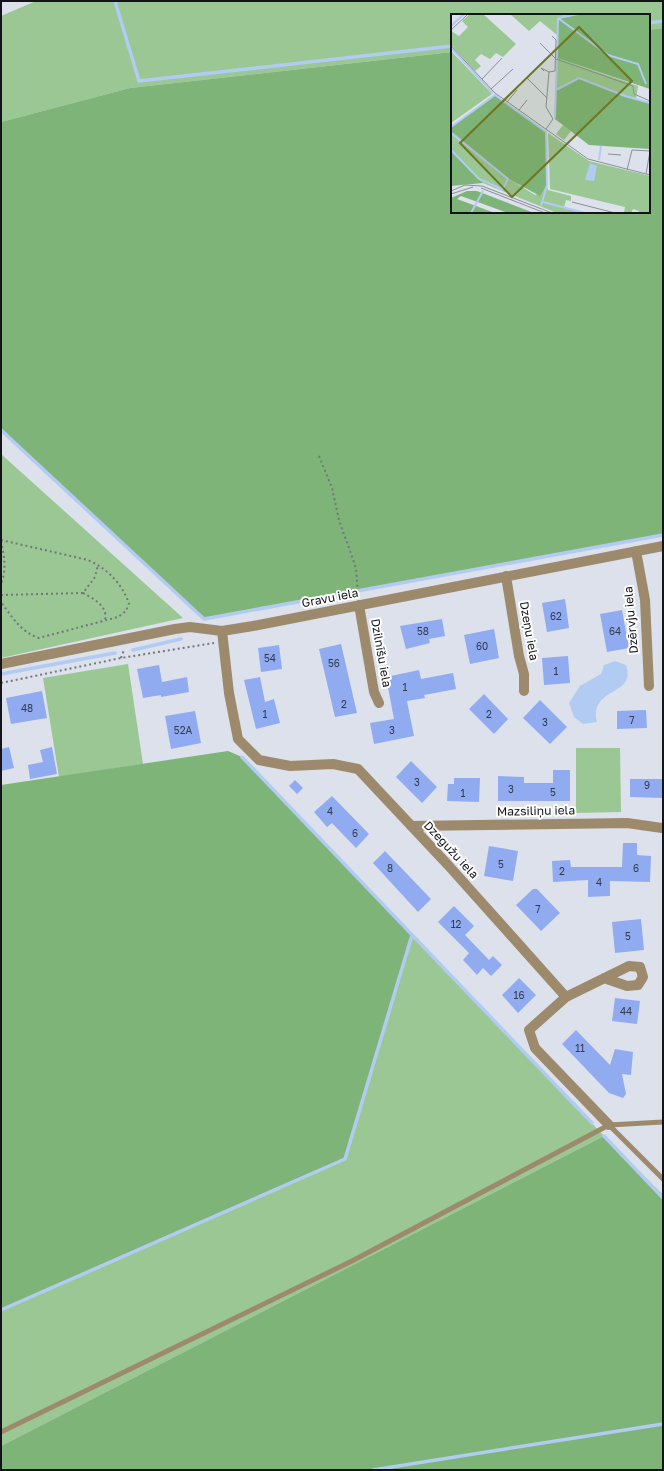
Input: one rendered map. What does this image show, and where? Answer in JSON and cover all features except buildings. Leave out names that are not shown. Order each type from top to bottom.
[{"type":"street","name":"Gravu iela","points":[[1,664],[176,629],[190,627],[222,631],[663,546]]},
{"type":"street","name":"Dzērvju iela","points":[[636,551],[645,600],[649,686]]},
{"type":"street","name":"Dzeņu iela","points":[[506,576],[519,656],[524,674],[524,691]]},
{"type":"street","name":"Dzilnīšu iela","points":[[359,605],[374,692],[379,703]]},
{"type":"street","name":"Dzegužu iela","points":[[222,631],[229,693],[238,739],[259,760],[290,766],[333,764],[358,769],[566,997]]},
{"type":"street","name":"Mazsiliņu iela","points":[[411,826],[627,823],[662,828]]},
{"type":"street","points":[[604,978],[566,997],[529,1030],[535,1048],[609,1125]]},
{"type":"lane","points":[[1,1432],[352,1261],[609,1125],[663,1122]]},
{"type":"lane","points":[[609,1125],[663,1180]]},
{"type":"path","points":[[319,456],[332,488],[339,520],[356,568],[359,605]]},
{"type":"path","points":[[1,584],[4,576],[5,559],[1,541],[88,560],[98,565],[114,578],[124,591],[129,603],[126,611],[118,617],[39,638],[29,634],[14,621],[1,602]]},
{"type":"path","points":[[83,593],[95,577],[98,565]]},
{"type":"path","points":[[1,595],[83,593],[103,607],[106,614],[105,621]]},
{"type":"green space","points":[[36,1],[663,1],[663,28],[650,30],[650,14],[451,14],[451,52],[130,88],[1,122],[1,16]]},
{"type":"green space","points":[[663,28],[663,535],[204,619],[1,430],[1,122],[130,88],[451,52],[451,213],[650,213],[650,30]]},
{"type":"green space","points":[[1,454],[183,618],[1,658]]},
{"type":"green space","points":[[128,664],[143,764],[59,777],[43,678]]},
{"type":"green space","points":[[576,748],[620,748],[621,812],[576,813]]},
{"type":"green space","points":[[228,751],[242,757],[412,935],[345,1159],[1,1310],[1,785]]},
{"type":"green space","points":[[412,935],[604,1136],[1,1446],[1,1310],[345,1159]]},
{"type":"green space","points":[[604,1136],[663,1195],[663,1470],[1,1470],[1,1446]]},
{"type":"water","points":[[615,661],[626,665],[628,675],[625,682],[620,688],[600,702],[596,711],[597,722],[583,724],[574,717],[569,703],[580,686],[601,674],[604,665]]},
{"type":"waterway","points":[[115,1],[139,81],[451,46]]},
{"type":"waterway","points":[[650,23],[663,21]]},
{"type":"waterway","points":[[1,430],[204,619],[663,535]]},
{"type":"waterway","points":[[133,650],[181,639]]},
{"type":"waterway","points":[[1,674],[115,653]]},
{"type":"waterway","points":[[242,757],[592,1123]]},
{"type":"waterway","points":[[1,1310],[345,1159],[412,935]]},
{"type":"waterway","points":[[604,1136],[663,1198]]},
{"type":"waterway","points":[[373,1470],[663,1424]]}]
